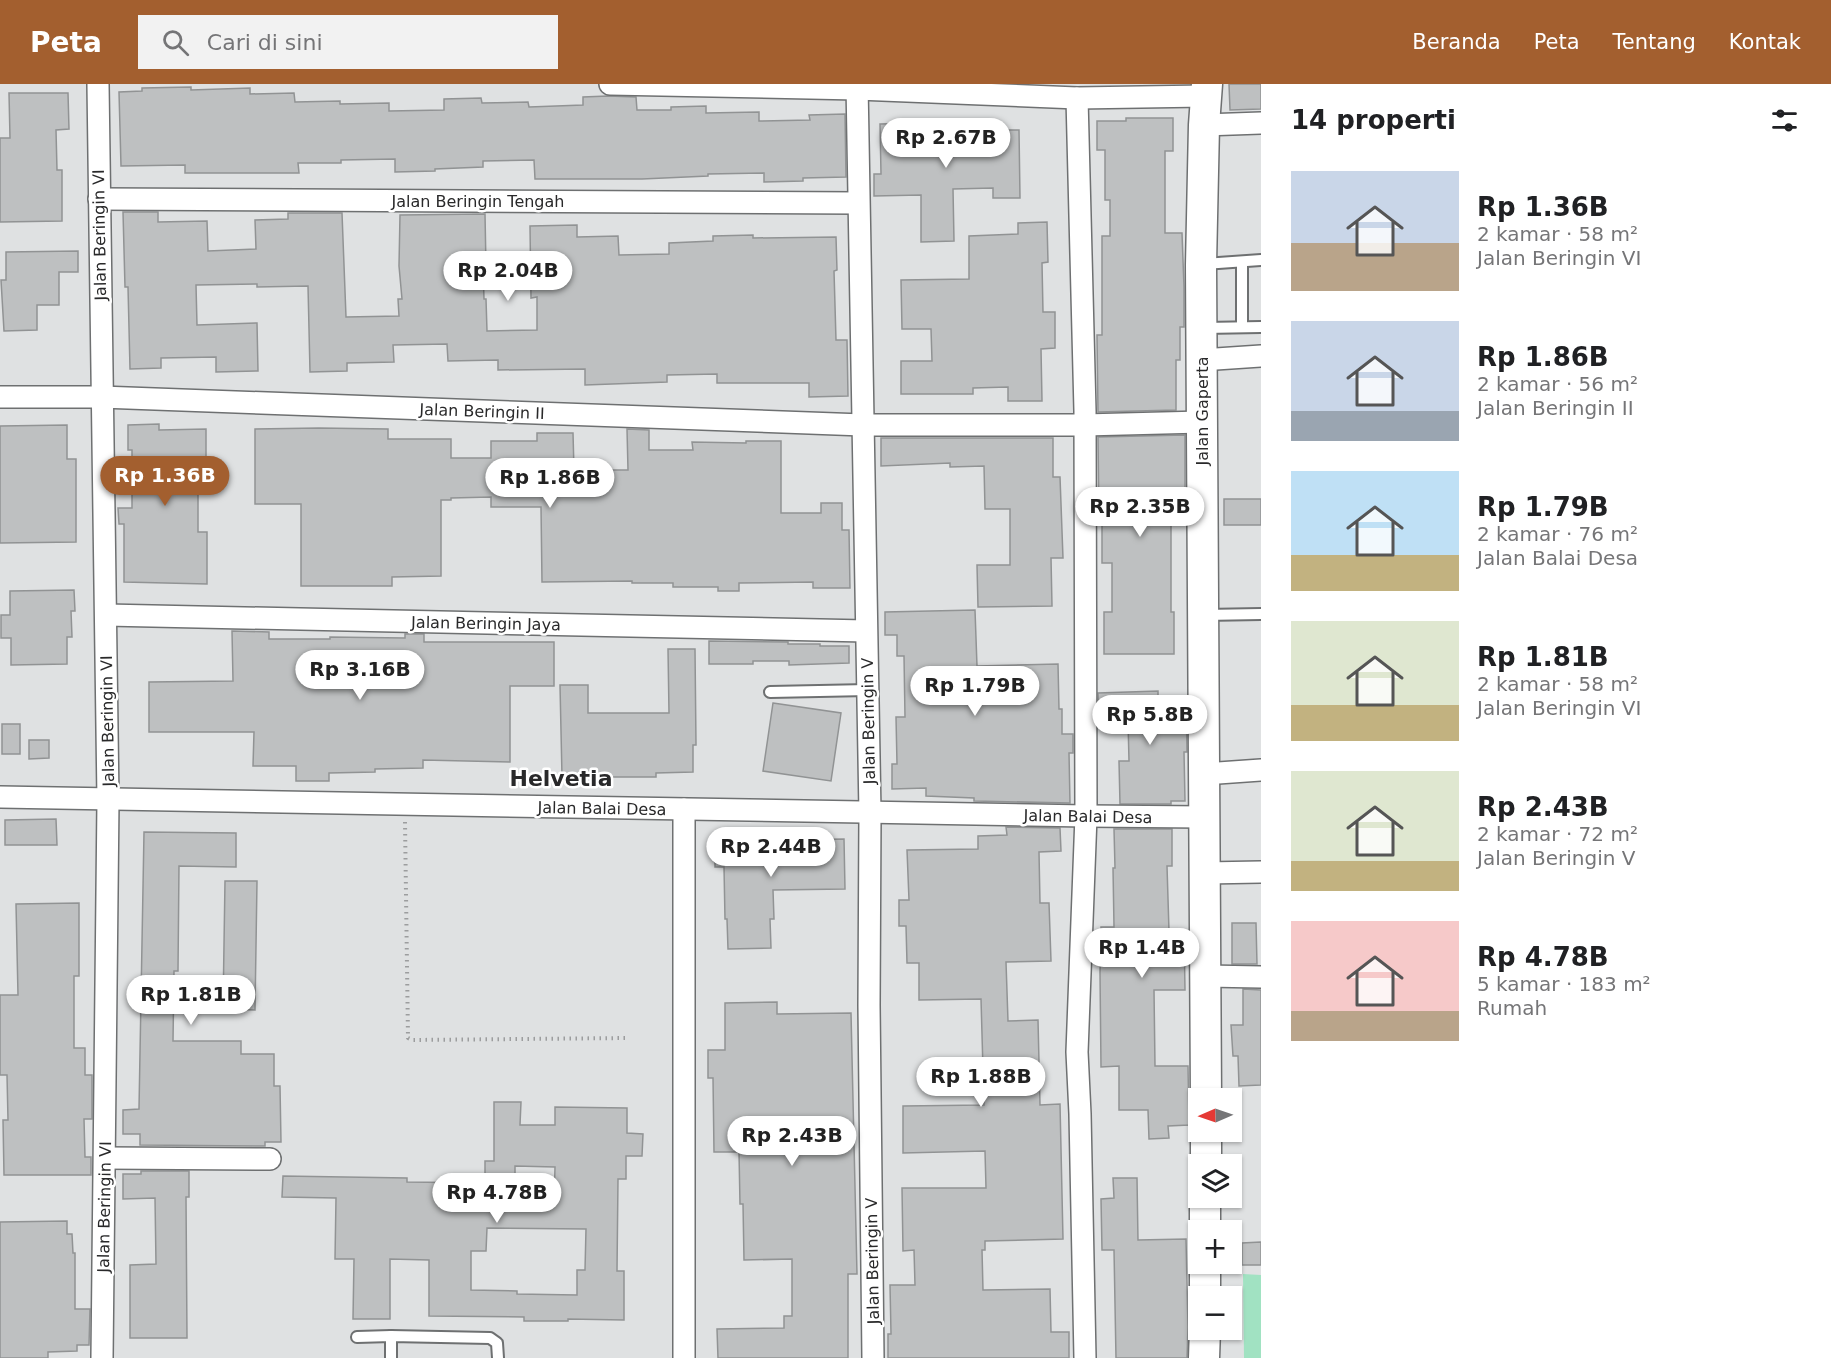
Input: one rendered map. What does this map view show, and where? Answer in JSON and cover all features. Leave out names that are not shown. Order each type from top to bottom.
[{"type":"street","name":"Jalan Beringin VI","points":[[98,84],[108,800],[102,1358]]},
{"type":"street","points":[[610,84],[857,86],[1077,98],[1205,102],[1261,123]]},
{"type":"street","name":"Jalan Beringin V","points":[[857,86],[870,813],[869,1005],[873,1358]]},
{"type":"street","points":[[1077,98],[1084,425],[1086,816],[1077,1052],[1085,1358]]},
{"type":"street","name":"Jalan Gaperta","points":[[1205,102],[1201,360],[1206,1088]]},
{"type":"street","name":"Jalan Beringin Tengah","points":[[99,199],[858,203]]},
{"type":"street","points":[[1201,360],[1261,356]]},
{"type":"street","name":"Jalan Beringin II","points":[[0,397],[101,397],[863,426],[1202,422]]},
{"type":"street","name":"Jalan Beringin Jaya","points":[[106,615],[866,631]]},
{"type":"street","points":[[1204,774],[1261,770]]},
{"type":"street","name":"Jalan Balai Desa","points":[[0,797],[1205,817]]},
{"type":"street","points":[[684,809],[684,1358]]},
{"type":"street","points":[[1205,873],[1261,872]]},
{"type":"street","points":[[1206,976],[1261,978]]},
{"type":"street","points":[[105,1158],[270,1159]]},
{"type":"street","points":[[1204,1358],[1205,1340]]},
{"type":"lane","points":[[1201,265],[1261,261]]},
{"type":"lane","points":[[1242,262],[1242,327]]},
{"type":"lane","points":[[1201,328],[1261,327]]},
{"type":"lane","points":[[1203,615],[1261,614]]},
{"type":"lane","points":[[770,692],[868,690]]},
{"type":"lane","points":[[391,1336],[391,1358]]},
{"type":"lane","points":[[357,1337],[490,1338],[497,1344],[498,1358]]},
{"type":"path","points":[[405,804],[408,1038],[412,1040],[628,1038]]},
{"type":"green space","points":[[1243,1274],[1261,1275],[1261,1358],[1244,1358]]},
{"type":"building","points":[[1229,84],[1261,84],[1261,109],[1230,110]]},
{"type":"building","points":[[191,87],[191,90],[250,88],[250,94],[294,93],[295,102],[389,103],[389,111],[444,110],[444,99],[481,98],[482,103],[528,102],[529,107],[583,105],[583,97],[608,96],[636,97],[637,110],[671,110],[671,107],[706,106],[706,113],[759,112],[759,121],[810,120],[809,115],[845,114],[846,177],[764,182],[764,173],[642,179],[535,179],[534,160],[483,161],[483,167],[395,172],[395,159],[298,163],[299,173],[185,173],[185,165],[121,166],[119,92],[142,91],[142,88]]},
{"type":"building","points":[[9,93],[68,93],[69,129],[56,130],[57,170],[62,170],[62,221],[0,222],[0,138],[10,138]]},
{"type":"building","points":[[1126,118],[1173,118],[1173,151],[1165,151],[1165,233],[1182,233],[1184,287],[1184,327],[1180,327],[1180,360],[1176,360],[1176,410],[1098,412],[1097,335],[1102,335],[1102,236],[1110,236],[1110,200],[1105,200],[1105,150],[1097,150],[1097,121],[1126,121]]},
{"type":"building","points":[[922,123],[923,128],[986,126],[987,130],[1019,130],[1020,198],[993,198],[993,188],[953,189],[954,241],[921,242],[921,195],[874,196],[874,174],[881,174],[880,124]]},
{"type":"building","points":[[123,212],[158,212],[158,222],[207,221],[208,251],[256,249],[255,220],[288,219],[288,213],[342,213],[346,317],[399,316],[398,299],[402,299],[399,266],[400,215],[485,214],[486,266],[483,266],[487,331],[537,330],[537,297],[531,298],[530,226],[577,225],[577,237],[618,236],[619,255],[669,254],[669,243],[713,241],[713,236],[836,237],[837,270],[834,271],[836,340],[847,340],[848,396],[809,397],[809,383],[717,383],[717,374],[667,375],[667,382],[585,385],[585,369],[498,370],[498,360],[448,361],[447,344],[393,345],[394,362],[347,363],[347,371],[310,372],[308,286],[257,287],[257,284],[196,285],[197,325],[257,323],[258,371],[216,372],[216,357],[161,358],[161,368],[130,369]]},
{"type":"building","points":[[1047,222],[1048,262],[1042,263],[1043,312],[1055,312],[1055,348],[1041,349],[1042,401],[1008,401],[1008,387],[973,388],[973,394],[901,394],[901,361],[932,361],[931,329],[902,329],[901,280],[969,279],[969,236],[1018,234],[1018,223]]},
{"type":"building","points":[[78,251],[78,272],[59,272],[59,305],[37,305],[37,330],[4,331],[1,280],[6,280],[6,252]]},
{"type":"building","points":[[159,424],[159,430],[206,429],[206,482],[198,482],[198,532],[207,532],[207,584],[124,582],[124,524],[119,524],[118,508],[132,508],[132,450],[128,450],[128,425]]},
{"type":"building","points":[[67,425],[67,459],[76,459],[76,542],[0,543],[0,426]]},
{"type":"building","points":[[255,429],[388,429],[388,439],[451,439],[451,458],[491,458],[491,441],[537,441],[537,433],[573,433],[574,470],[628,470],[627,429],[649,430],[649,450],[693,450],[692,442],[781,441],[781,513],[821,513],[821,503],[842,503],[842,530],[849,530],[850,588],[813,588],[813,582],[739,583],[739,591],[718,591],[718,587],[673,587],[673,583],[542,582],[541,507],[491,507],[491,497],[441,500],[441,576],[392,577],[392,586],[301,586],[301,504],[255,504]]},
{"type":"building","points":[[1185,435],[1185,520],[1171,520],[1171,612],[1174,612],[1174,654],[1104,654],[1104,612],[1112,612],[1112,563],[1102,563],[1098,437]]},
{"type":"building","points":[[881,438],[1053,438],[1053,477],[1060,477],[1063,558],[1051,558],[1052,606],[978,607],[977,565],[1010,565],[1010,509],[985,509],[984,466],[950,467],[950,463],[881,466]]},
{"type":"building","points":[[1224,499],[1261,499],[1261,525],[1224,525]]},
{"type":"building","points":[[74,590],[75,611],[71,611],[72,637],[67,637],[67,664],[11,665],[11,638],[1,638],[1,615],[10,615],[10,591]]},
{"type":"building","points":[[975,610],[977,666],[1058,664],[1062,734],[1073,734],[1073,753],[1069,753],[1070,803],[974,801],[974,798],[926,796],[926,788],[892,789],[892,764],[897,764],[896,717],[905,717],[904,656],[897,656],[897,635],[885,635],[885,612]]},
{"type":"building","points":[[232,631],[269,632],[269,639],[405,638],[405,634],[424,634],[424,642],[554,642],[554,686],[510,686],[510,762],[423,760],[423,768],[329,773],[329,781],[296,781],[296,766],[253,766],[254,732],[149,732],[149,682],[233,681]]},
{"type":"building","points":[[709,641],[788,642],[788,644],[849,646],[849,663],[789,665],[789,661],[753,661],[753,664],[709,664]]},
{"type":"building","points":[[668,649],[695,649],[696,745],[693,745],[693,772],[656,773],[656,777],[562,777],[560,685],[588,685],[588,713],[669,713]]},
{"type":"building","points":[[1158,691],[1158,699],[1186,699],[1185,801],[1171,801],[1171,804],[1120,804],[1119,761],[1129,761],[1128,721],[1099,722],[1098,693]]},
{"type":"building","points":[[773,703],[841,713],[831,781],[763,771]]},
{"type":"building","points":[[2,724],[20,724],[20,754],[2,754]]},
{"type":"building","points":[[29,740],[49,740],[49,758],[29,759]]},
{"type":"building","points":[[56,819],[57,845],[5,845],[5,820]]},
{"type":"building","points":[[1006,827],[1060,828],[1061,851],[1039,852],[1040,903],[1049,903],[1051,961],[1006,962],[1008,1021],[1038,1020],[1040,1105],[1060,1104],[1063,1239],[985,1241],[985,1250],[982,1250],[983,1290],[1050,1289],[1051,1332],[1069,1332],[1069,1358],[888,1358],[888,1334],[891,1334],[890,1285],[915,1285],[914,1250],[903,1251],[902,1188],[986,1188],[985,1151],[903,1153],[903,1106],[984,1105],[981,999],[919,1000],[919,963],[907,963],[906,926],[899,926],[899,900],[909,900],[907,850],[978,849],[978,836],[1007,835]]},
{"type":"building","points":[[1114,829],[1172,829],[1172,866],[1167,866],[1169,931],[1184,931],[1185,990],[1154,990],[1155,1066],[1188,1066],[1188,1088],[1188,1125],[1168,1126],[1169,1138],[1149,1139],[1148,1110],[1119,1110],[1119,1066],[1101,1067],[1101,927],[1114,927],[1113,868],[1115,868]]},
{"type":"building","points":[[776,831],[776,840],[844,839],[845,889],[773,890],[774,919],[770,919],[771,948],[728,949],[724,867],[715,867],[715,833]]},
{"type":"building","points":[[144,832],[236,833],[236,867],[179,866],[178,971],[174,971],[173,1041],[241,1041],[241,1054],[274,1054],[274,1086],[280,1086],[281,1142],[265,1142],[265,1146],[140,1145],[140,1134],[123,1134],[123,1110],[139,1109]]},
{"type":"building","points":[[225,881],[257,881],[255,1010],[223,1009]]},
{"type":"building","points":[[79,903],[79,976],[74,976],[74,1048],[85,1048],[85,1075],[92,1075],[92,1119],[84,1119],[85,1157],[91,1157],[91,1175],[4,1175],[3,1120],[8,1120],[7,1075],[0,1075],[0,995],[18,995],[16,904]]},
{"type":"building","points":[[1232,923],[1256,923],[1257,964],[1232,964]]},
{"type":"building","points":[[1243,989],[1261,990],[1261,1085],[1239,1086],[1238,1056],[1233,1056],[1231,1025],[1243,1025]]},
{"type":"building","points":[[777,1002],[777,1014],[851,1013],[857,1274],[848,1274],[848,1358],[718,1358],[717,1329],[784,1328],[784,1316],[792,1316],[792,1259],[744,1260],[739,1152],[714,1152],[713,1078],[708,1078],[708,1050],[725,1050],[725,1003]]},
{"type":"building","points":[[494,1102],[521,1102],[520,1125],[555,1125],[555,1107],[627,1108],[627,1133],[643,1134],[642,1156],[626,1156],[626,1179],[618,1179],[617,1271],[624,1271],[624,1320],[524,1321],[524,1317],[429,1316],[429,1260],[390,1259],[390,1319],[353,1319],[354,1259],[335,1259],[336,1198],[282,1197],[283,1176],[407,1178],[407,1182],[485,1183],[485,1161],[494,1161]],"holes":[[[515,1166],[555,1167],[554,1202],[515,1201]],[[487,1228],[586,1229],[585,1270],[577,1270],[577,1295],[517,1294],[517,1291],[471,1290],[471,1251],[486,1251]]]},
{"type":"building","points":[[141,1171],[189,1171],[189,1197],[186,1197],[187,1338],[130,1338],[130,1265],[156,1264],[155,1198],[123,1199],[123,1174],[141,1174]]},
{"type":"building","points":[[1113,1178],[1137,1178],[1138,1240],[1186,1239],[1187,1358],[1116,1358],[1114,1250],[1102,1250],[1101,1199],[1114,1198]]},
{"type":"building","points":[[67,1221],[67,1234],[72,1234],[73,1253],[75,1253],[75,1309],[90,1309],[89,1345],[77,1345],[77,1351],[48,1352],[48,1358],[0,1358],[0,1222]]},
{"type":"building","points":[[1261,1242],[1261,1265],[1242,1265],[1242,1243]]},
{"type":"district","name":"Helvetia","points":[[561,778]]}]
